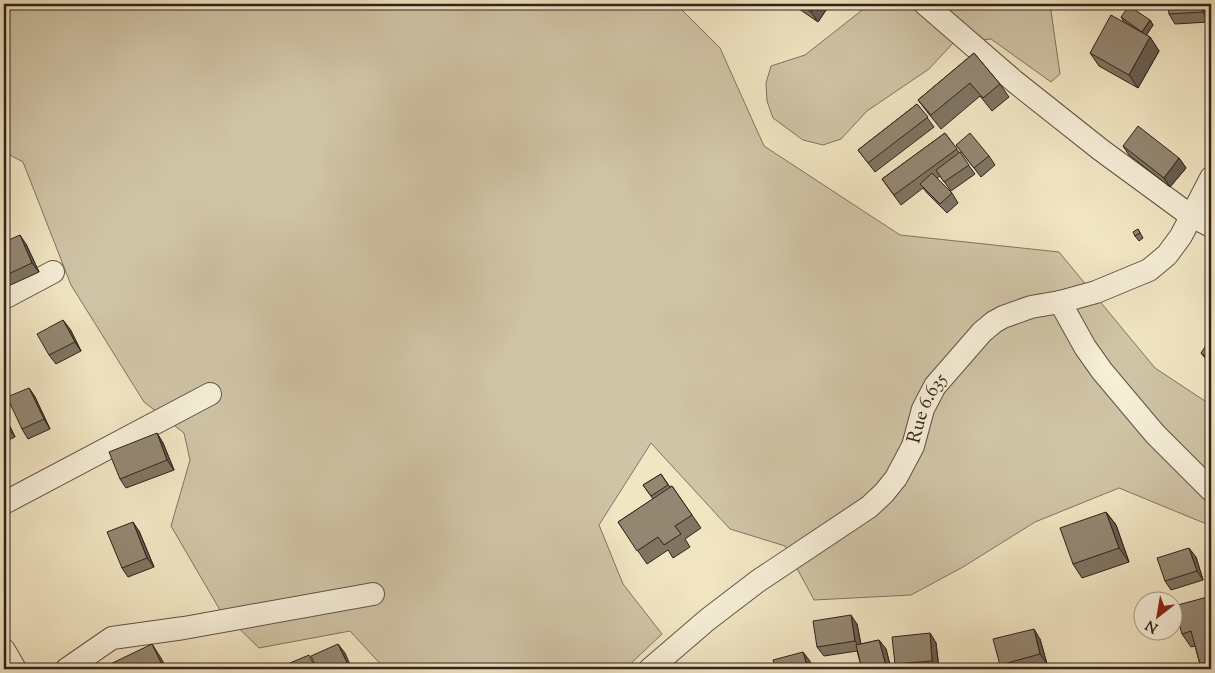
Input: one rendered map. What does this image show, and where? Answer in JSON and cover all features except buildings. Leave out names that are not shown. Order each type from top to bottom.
[{"type":"street","points":[[925,4],[1014,81],[1101,150],[1191,216],[1211,226]]},
{"type":"street","name":"Rue 6.635","points":[[650,669],[707,620],[758,581],[869,507],[884,493],[896,478],[913,446],[923,409],[935,386],[982,332],[1003,317],[1031,307],[1060,302],[1096,292],[1149,270],[1172,249],[1181,236],[1211,178]]},
{"type":"street","points":[[4,298],[53,272]]},
{"type":"street","points":[[1060,302],[1085,347],[1102,371],[1155,434],[1211,490]]},
{"type":"street","points":[[4,503],[210,394]]},
{"type":"street","points":[[67,669],[112,638],[184,628],[373,594]]},
{"type":"street","points":[[4,650],[15,669]]},
{"type":"shaded area","points":[[4,4],[676,4],[720,48],[764,146],[900,235],[1059,252],[1155,368],[1211,405],[1211,521],[1204,523],[1119,488],[1035,522],[963,567],[911,595],[814,600],[785,546],[730,529],[651,443],[599,525],[623,584],[662,634],[625,669],[385,669],[350,631],[259,648],[220,610],[171,526],[190,460],[184,433],[144,402],[71,285],[23,162],[4,152]]},
{"type":"shaded area","points":[[862,4],[1050,4],[1060,74],[1051,82],[991,39],[954,42],[929,69],[867,111],[841,139],[823,145],[803,140],[773,118],[767,101],[766,83],[771,66],[805,55],[861,11]]}]
